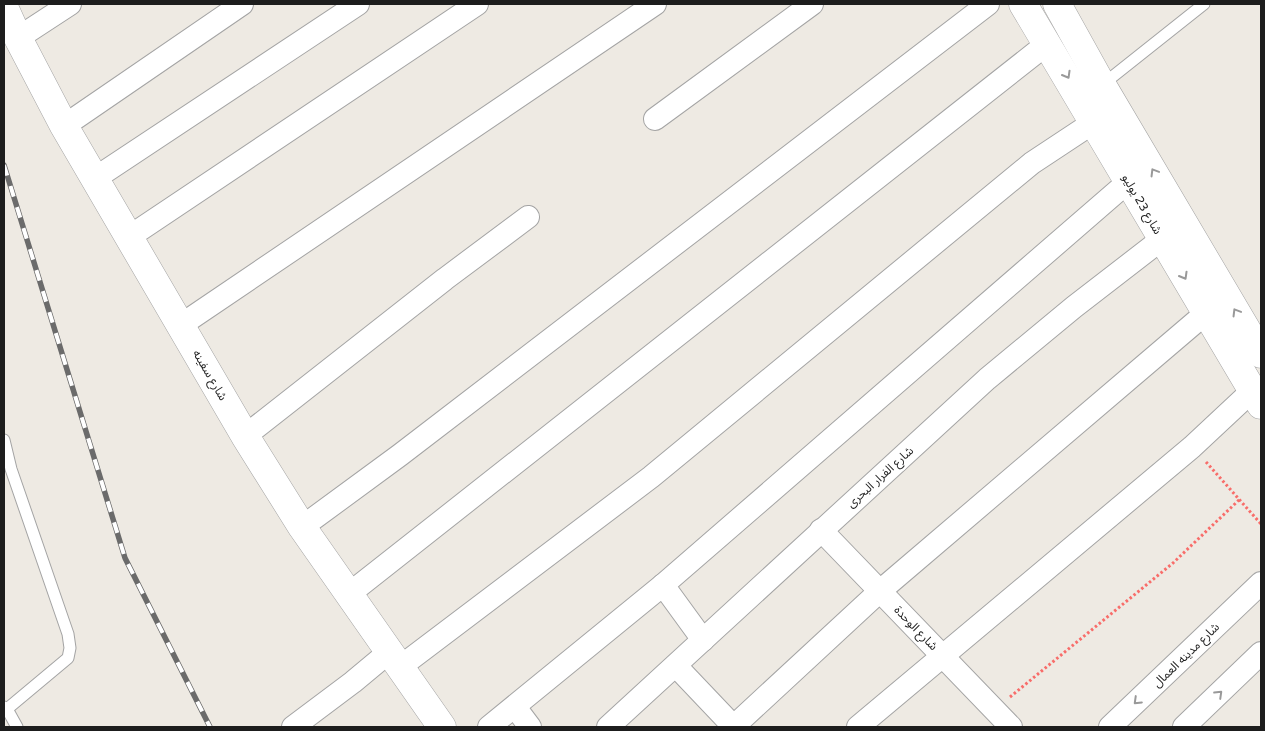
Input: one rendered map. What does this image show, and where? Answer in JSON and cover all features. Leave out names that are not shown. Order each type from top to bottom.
[{"type":"street","points":[[18,38],[70,4]]},
{"type":"street","points":[[64,126],[242,4]]},
{"type":"street","points":[[94,179],[358,4]]},
{"type":"street","points":[[129,237],[477,4]]},
{"type":"street","points":[[181,325],[655,4]]},
{"type":"street","points":[[655,120],[812,4]]},
{"type":"street","points":[[302,527],[400,455],[988,4]]},
{"type":"street","name":"شارع 23 يوليو","points":[[1023,4],[1048,43],[1257,397]]},
{"type":"street","name":"شارع 23 يوليو","points":[[1056,4],[1261,354]]},
{"type":"street","name":"شارع سفينه","points":[[4,7],[64,126],[245,436],[302,527],[442,727]]},
{"type":"street","points":[[349,594],[1048,43]]},
{"type":"street","points":[[293,727],[353,682],[395,660],[651,477],[1032,163],[1094,122]]},
{"type":"street","points":[[489,727],[663,585],[1129,181]]},
{"type":"street","points":[[245,436],[445,279],[528,217]]},
{"type":"street","name":"شارع الفرار البحرى","points":[[608,727],[987,379],[1074,307],[1162,239]]},
{"type":"street","points":[[676,666],[733,727],[880,591],[1206,313]]},
{"type":"street","points":[[858,727],[1192,447],[1257,397]]},
{"type":"street","name":"شارع الوحدة","points":[[821,530],[1004,722]]},
{"type":"street","name":"شارع مدينه العمال","points":[[1110,727],[1261,583]]},
{"type":"street","points":[[663,585],[703,640]]},
{"type":"street","points":[[1184,727],[1261,653]]},
{"type":"street","points":[[515,707],[530,727]]},
{"type":"lane","points":[[1102,85],[1204,4]]},
{"type":"lane","points":[[4,440],[7,470],[68,634],[70,648],[68,658],[5,708],[17,727]]},
{"type":"path","points":[[1192,447],[1261,524]]},
{"type":"path","points":[[1004,722],[1240,499]]},
{"type":"railway","points":[[4,165],[125,558],[210,727]]}]
